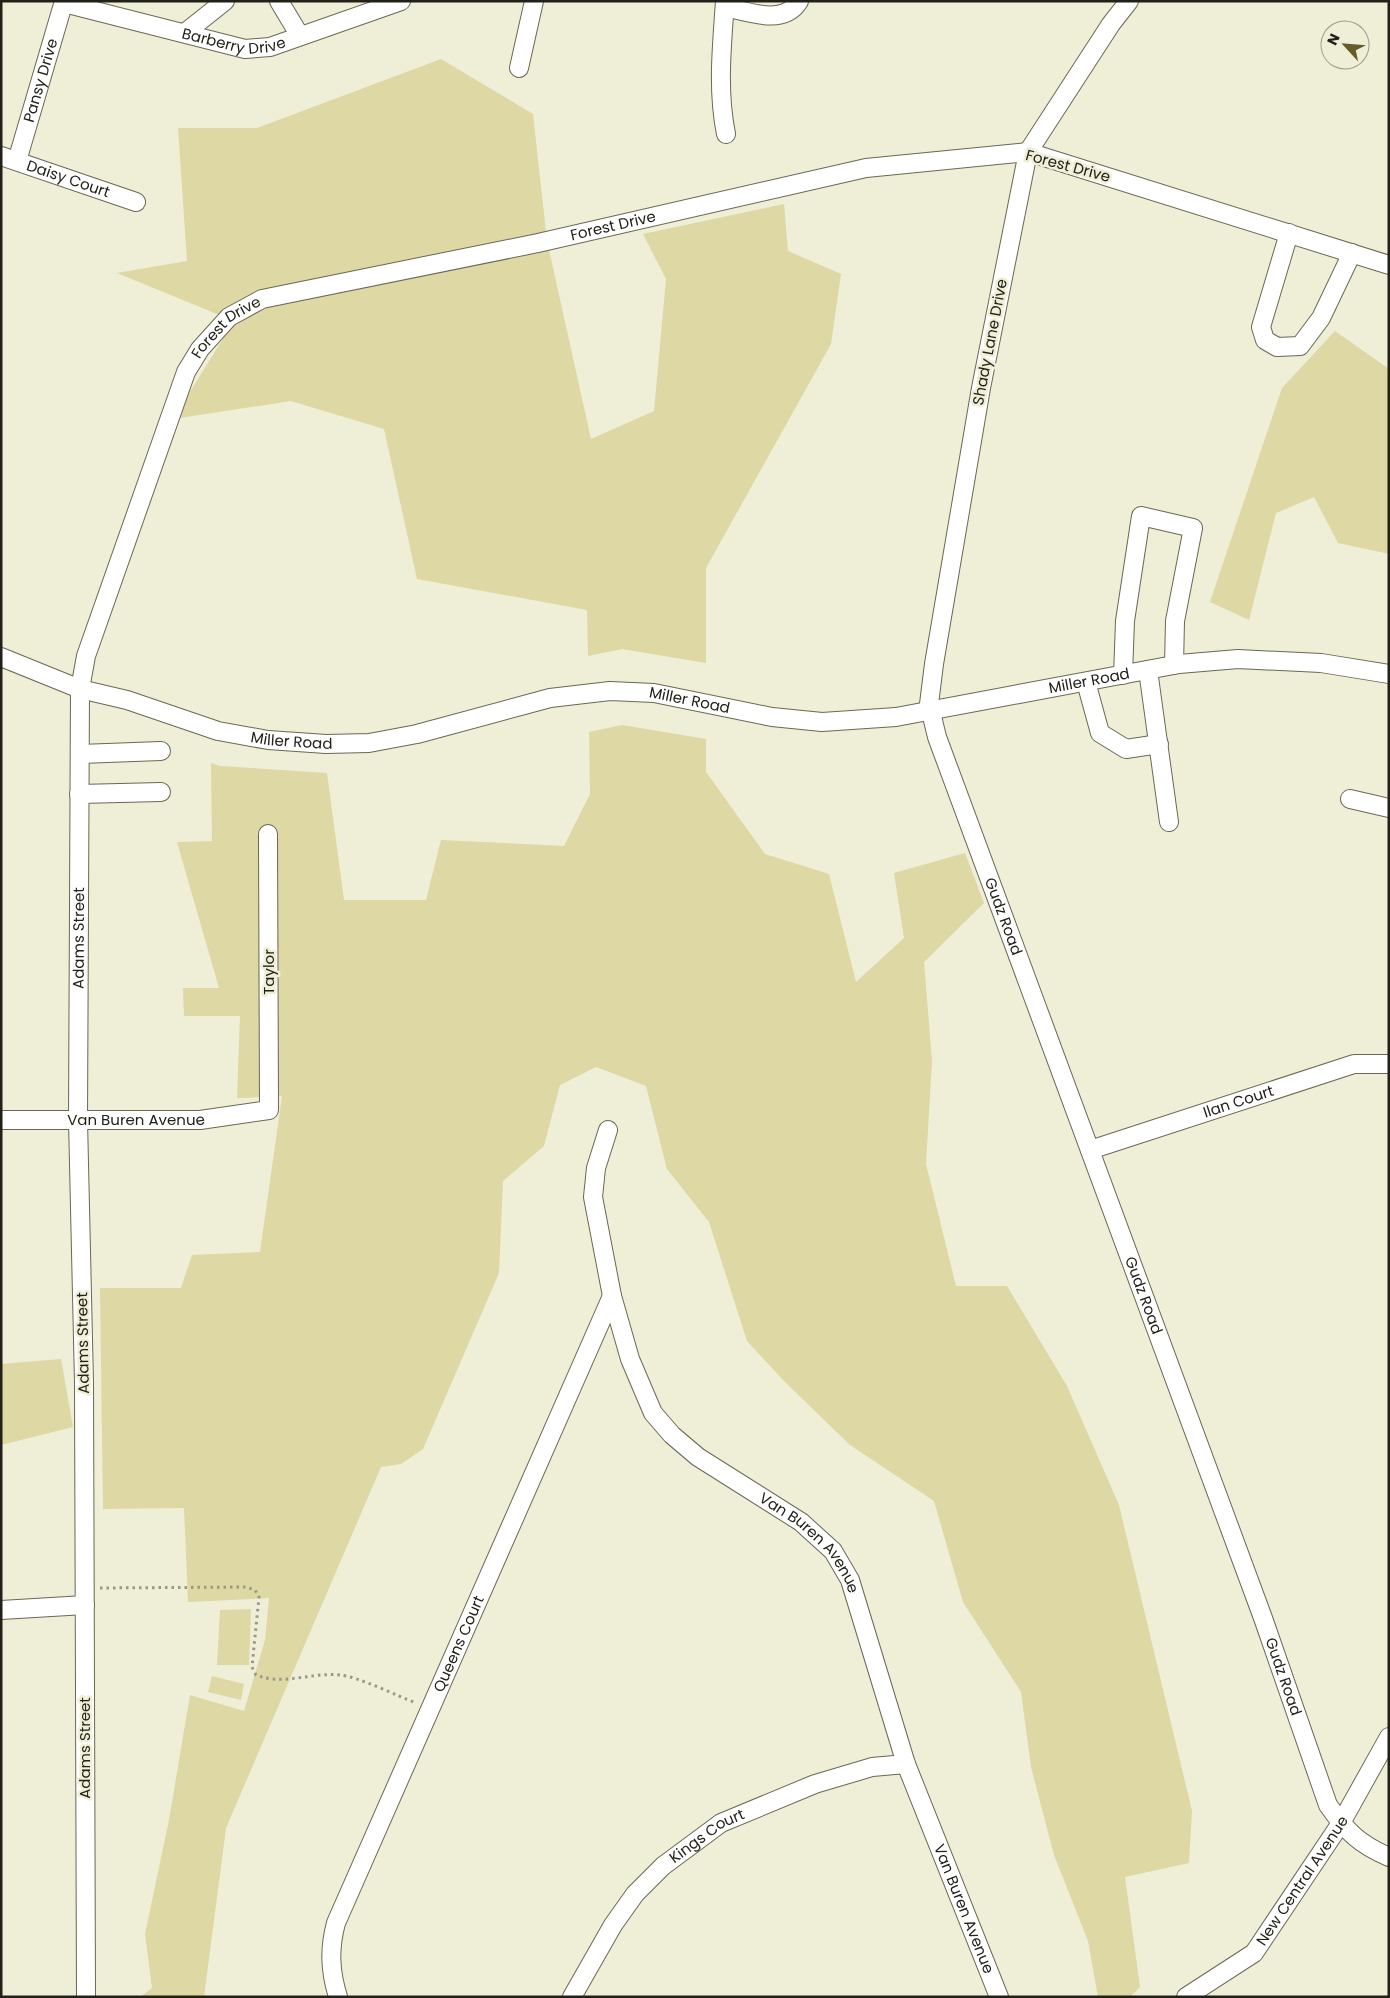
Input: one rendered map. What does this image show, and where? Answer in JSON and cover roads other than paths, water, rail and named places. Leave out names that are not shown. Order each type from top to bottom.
[{"type":"street","points":[[186,32],[225,1]]},
{"type":"street","points":[[280,1],[300,36]]},
{"type":"street","name":"Barberry Drive","points":[[64,2],[186,32],[245,49],[270,47],[401,1]]},
{"type":"street","points":[[519,68],[534,1]]},
{"type":"street","points":[[726,134],[721,111],[720,66],[725,4],[764,15],[778,15],[794,9],[799,1]]},
{"type":"street","name":"Shady Lane Drive","points":[[931,711],[929,704],[934,664],[981,388],[1028,152],[1111,24],[1129,1]]},
{"type":"street","name":"Pansy Drive","points":[[9,158],[64,2]]},
{"type":"street","name":"Forest Drive","points":[[80,689],[86,656],[186,372],[200,349],[229,316],[262,299],[538,243],[866,168],[1028,152],[1389,265]]},
{"type":"street","name":"Daisy Court","points":[[9,158],[136,202]]},
{"type":"street","points":[[1289,233],[1261,327],[1265,340],[1277,347],[1300,346],[1321,318],[1352,253]]},
{"type":"street","points":[[1123,674],[1125,621],[1141,516],[1193,528],[1175,621],[1174,665]]},
{"type":"street","name":"Miller Road","points":[[1,657],[80,689],[127,700],[218,731],[268,740],[326,744],[369,743],[417,734],[550,698],[610,691],[654,692],[772,717],[822,722],[896,717],[1174,665],[1238,659],[1321,663],[1389,674]]},
{"type":"street","points":[[1148,670],[1169,822]]},
{"type":"street","points":[[1086,682],[1100,734],[1126,749],[1159,744]]},
{"type":"street","name":"Adams Street","points":[[80,689],[78,1120],[84,1383],[86,1997]]},
{"type":"street","name":"Gudz Road","points":[[931,711],[937,737],[1263,1618],[1328,1805],[1341,1824],[1364,1846],[1389,1857]]},
{"type":"street","points":[[80,754],[161,752]]},
{"type":"street","points":[[79,794],[161,792]]},
{"type":"street","points":[[1350,799],[1389,808]]},
{"type":"street","name":"Taylor","points":[[268,834],[269,1110]]},
{"type":"street","name":"Ilan Court","points":[[1090,1150],[1354,1064],[1389,1064]]},
{"type":"street","name":"Van Buren Avenue","points":[[1,1120],[200,1120],[269,1110]]},
{"type":"street","name":"Van Buren Avenue","points":[[608,1130],[596,1168],[593,1197],[612,1296],[630,1359],[653,1414],[672,1435],[698,1457],[801,1522],[833,1551],[850,1580],[906,1764],[999,1997]]},
{"type":"street","name":"Queens Court","points":[[338,1997],[330,1961],[331,1943],[336,1923],[612,1296]]},
{"type":"street","points":[[1,1610],[85,1597]]},
{"type":"street","name":"New Central Avenue","points":[[1186,1997],[1254,1953],[1341,1824],[1389,1737]]},
{"type":"street","name":"Kings Court","points":[[572,1997],[613,1925],[635,1894],[663,1866],[721,1824],[815,1784],[872,1767],[906,1764]]}]
